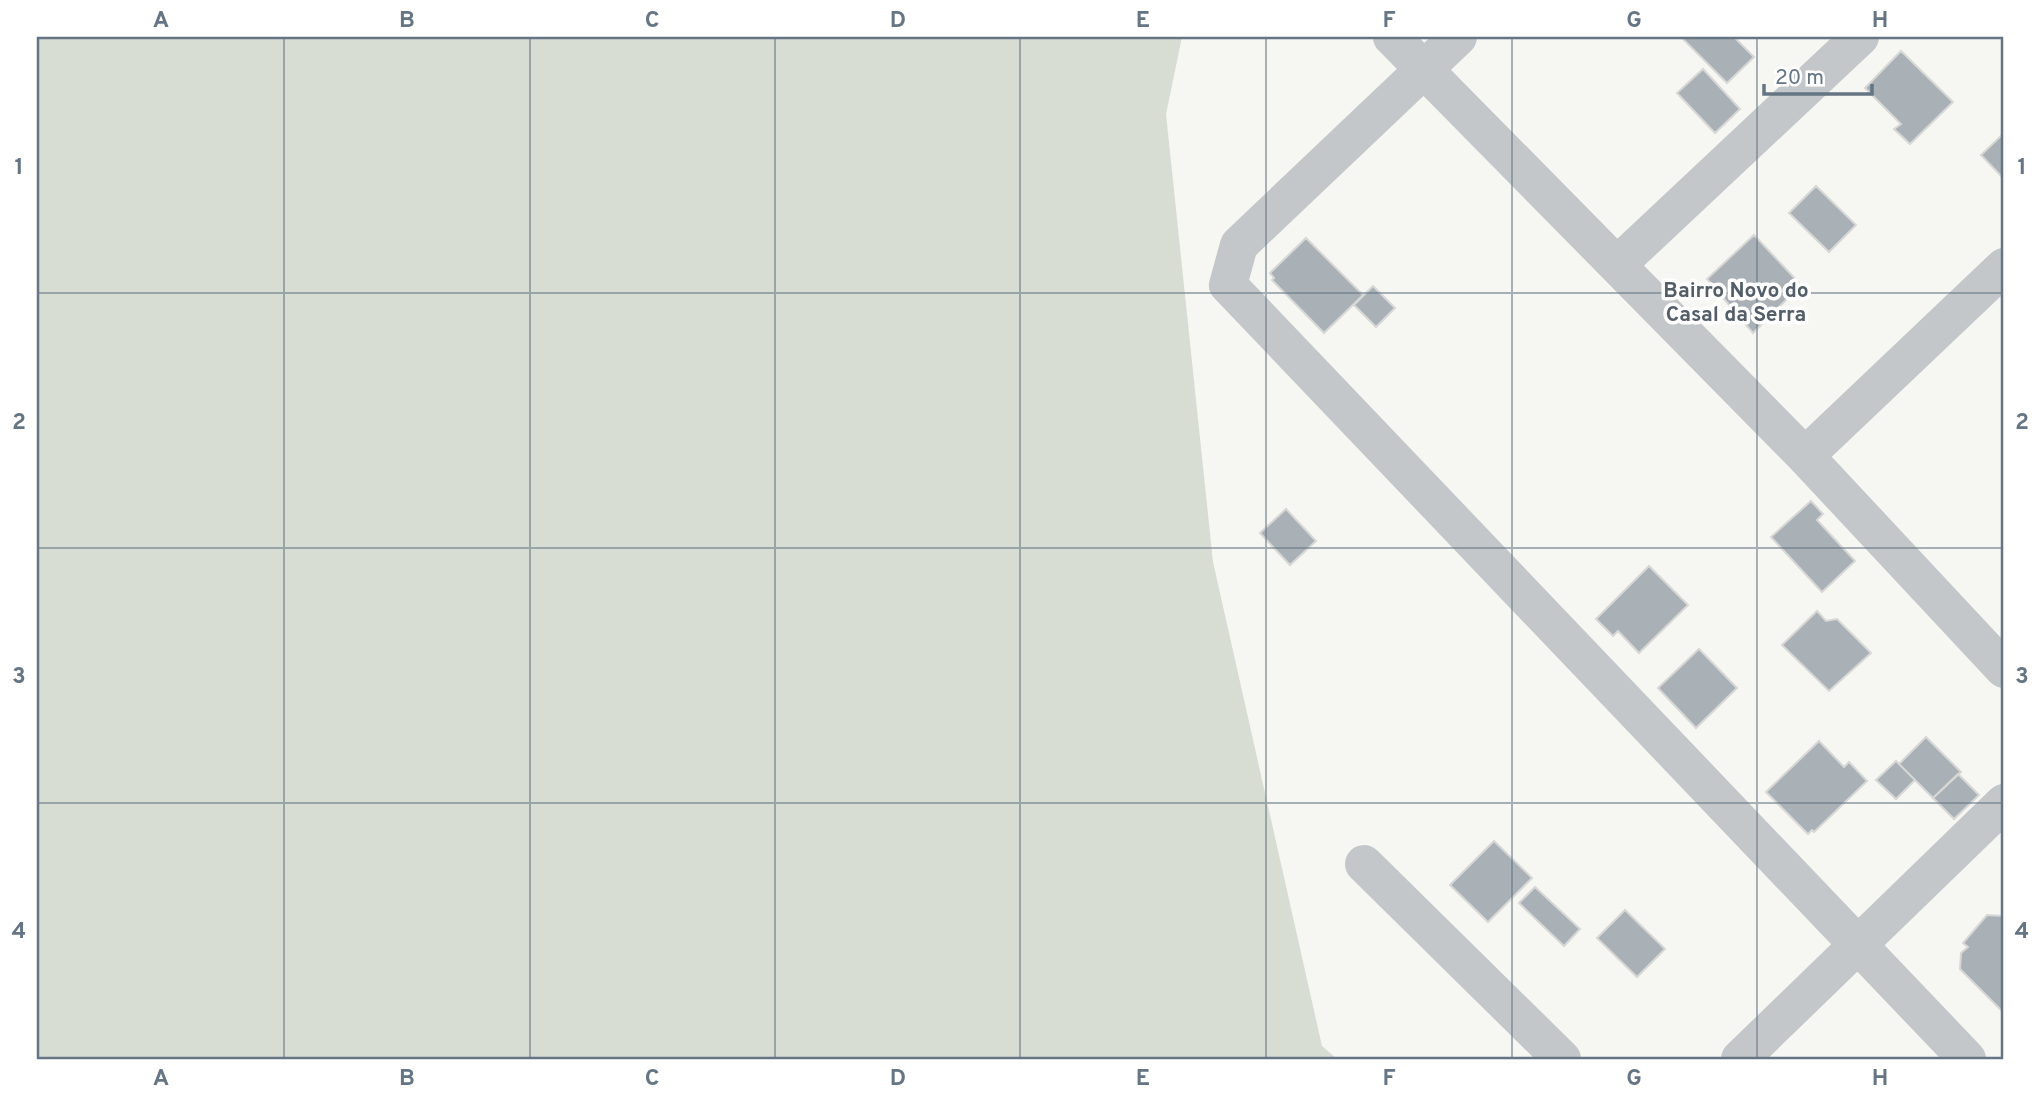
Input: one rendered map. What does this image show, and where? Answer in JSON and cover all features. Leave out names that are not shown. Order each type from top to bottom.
[{"type":"street","points":[[1392,37],[1805,456],[2004,669]]},
{"type":"street","points":[[1458,37],[1239,245],[1228,285],[1967,1059]]},
{"type":"street","points":[[1616,265],[1860,37]]},
{"type":"street","points":[[1805,456],[2004,267]]},
{"type":"street","points":[[1741,1059],[2004,803]]},
{"type":"street","points":[[1364,864],[1562,1059]]},
{"type":"shaded area","points":[[37,37],[1182,37],[1166,114],[1213,562],[1322,1046],[1337,1059],[37,1059]]},
{"type":"building","points":[[1681,37],[1734,37],[1754,57],[1727,83]]},
{"type":"building","points":[[1901,51],[1953,102],[1910,144],[1894,129],[1901,124],[1865,88]]},
{"type":"building","points":[[1703,69],[1740,109],[1715,133],[1677,93]]},
{"type":"building","points":[[2004,133],[2004,179],[1981,155]]},
{"type":"building","points":[[1816,186],[1856,225],[1829,252],[1789,213]]},
{"type":"building","points":[[1754,235],[1801,285],[1753,333],[1707,279]]},
{"type":"building","points":[[1306,238],[1363,295],[1324,333],[1272,280],[1274,278],[1270,273]]},
{"type":"building","points":[[1373,286],[1395,308],[1376,327],[1354,305]]},
{"type":"building","points":[[1811,501],[1823,514],[1817,520],[1855,561],[1822,592],[1771,537]]},
{"type":"building","points":[[1286,509],[1316,541],[1290,565],[1260,533]]},
{"type":"building","points":[[1649,566],[1688,605],[1639,653],[1618,631],[1613,636],[1596,619]]},
{"type":"building","points":[[1817,611],[1826,621],[1837,619],[1871,653],[1829,691],[1782,645]]},
{"type":"building","points":[[1699,649],[1737,688],[1696,728],[1658,688]]},
{"type":"building","points":[[1926,737],[1961,772],[1933,798],[1899,764]]},
{"type":"building","points":[[1819,741],[1844,767],[1849,762],[1867,781],[1814,832],[1812,830],[1808,834],[1766,792]]},
{"type":"building","points":[[1896,761],[1915,780],[1896,799],[1876,780]]},
{"type":"building","points":[[1958,774],[1979,795],[1954,819],[1933,798]]},
{"type":"building","points":[[1494,841],[1532,878],[1488,922],[1450,885]]},
{"type":"building","points":[[1535,887],[1580,929],[1564,946],[1519,903]]},
{"type":"building","points":[[1625,910],[1665,949],[1637,977],[1597,938]]},
{"type":"building","points":[[1987,915],[2004,916],[2004,1013],[1960,969],[1961,953],[1968,947],[1963,943]]},
{"type":"district","name":"Bairro Novo do Casal da Serra","points":[[1736,302]]}]
